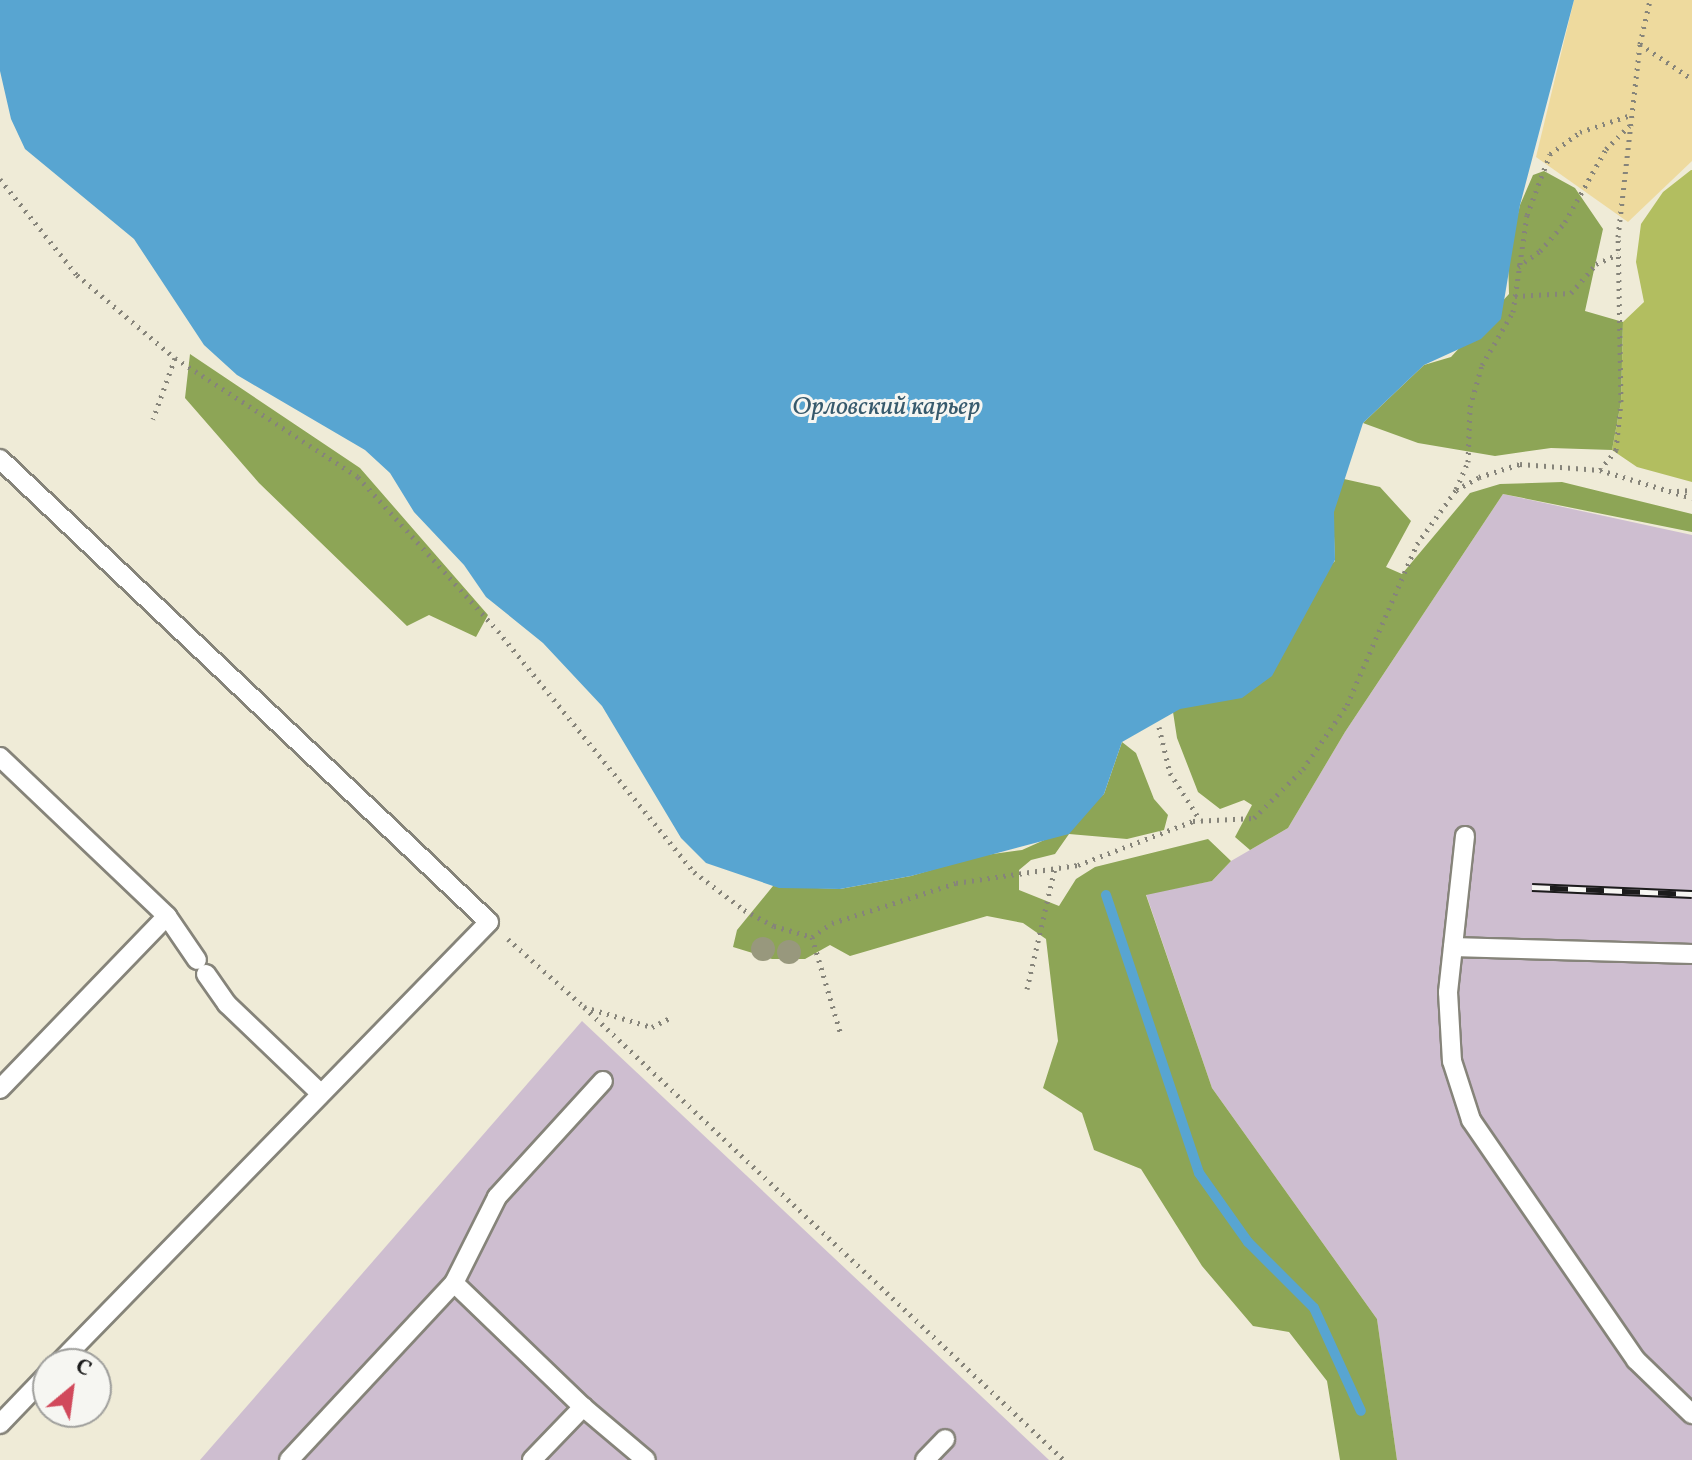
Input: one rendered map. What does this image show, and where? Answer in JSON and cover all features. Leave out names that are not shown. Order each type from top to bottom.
[{"type":"lane","points":[[0,459],[489,922],[73,1348]]},
{"type":"lane","points":[[0,757],[167,916],[227,1004],[320,1093]]},
{"type":"lane","points":[[1465,836],[1448,992],[1452,1061],[1471,1120],[1636,1360],[1692,1414]]},
{"type":"lane","points":[[0,1089],[167,916]]},
{"type":"lane","points":[[1453,947],[1692,954]]},
{"type":"lane","points":[[289,1460],[454,1283],[497,1197],[603,1081]]},
{"type":"lane","points":[[454,1283],[583,1407],[646,1460]]},
{"type":"lane","points":[[0,1424],[32,1391]]},
{"type":"lane","points":[[532,1460],[583,1407]]},
{"type":"lane","points":[[925,1460],[945,1439]]},
{"type":"path","points":[[1600,470],[1616,450],[1621,402],[1618,254],[1631,115],[1640,44],[1650,0]]},
{"type":"path","points":[[1640,44],[1692,79]]},
{"type":"path","points":[[812,937],[832,923],[956,883],[1015,878],[1078,865],[1201,821],[1254,818],[1303,769],[1347,705],[1417,544],[1456,490],[1468,462],[1470,407],[1482,365],[1513,312],[1527,215],[1550,154],[1580,132],[1631,115]]},
{"type":"path","points":[[1518,267],[1540,251],[1565,222],[1606,149],[1631,124]]},
{"type":"path","points":[[0,179],[77,275],[175,358],[358,477],[498,631],[694,872],[744,910],[774,926],[812,937]]},
{"type":"path","points":[[1515,296],[1571,293],[1596,264],[1618,254]]},
{"type":"path","points":[[153,419],[175,358]]},
{"type":"path","points":[[1456,490],[1520,464],[1600,470],[1692,498]]},
{"type":"path","points":[[1674,491],[1692,490]]},
{"type":"path","points":[[1159,727],[1170,773],[1201,821]]},
{"type":"path","points":[[1027,989],[1055,868]]},
{"type":"path","points":[[489,922],[584,1007],[1064,1460]]},
{"type":"path","points":[[812,937],[841,1035]]},
{"type":"path","points":[[584,1007],[652,1027],[670,1018]]},
{"type":"shaded area","points":[[1503,494],[1692,535],[1692,1460],[1397,1460],[1377,1319],[1212,1088],[1146,894],[1212,881],[1231,861],[1288,828],[1345,732]]},
{"type":"shaded area","points":[[582,1021],[1049,1460],[200,1460]]},
{"type":"green space","points":[[1691,170],[1692,482],[1637,467],[1612,450],[1621,402],[1623,322],[1644,302],[1636,262],[1641,224],[1663,192]]},
{"type":"green space","points":[[1544,171],[1575,188],[1603,229],[1585,311],[1623,322],[1621,402],[1612,450],[1551,448],[1495,456],[1418,443],[1363,423],[1424,365],[1451,357],[1509,294],[1508,256],[1520,205],[1533,175]]},
{"type":"green space","points":[[190,354],[360,468],[488,615],[476,637],[429,615],[407,626],[259,483],[185,398]]},
{"type":"green space","points":[[1344,479],[1380,487],[1411,521],[1386,567],[1402,574],[1470,493],[1500,484],[1562,482],[1692,514],[1692,532],[1503,494],[1345,732],[1288,828],[1250,850],[1235,837],[1252,805],[1244,800],[1220,809],[1198,792],[1177,738],[1173,712],[1335,561],[1333,512]]},
{"type":"green space","points":[[1122,742],[1136,753],[1154,799],[1168,815],[1164,830],[1127,839],[1069,834],[1055,854],[1031,860],[1019,870],[1019,890],[1059,906],[1076,879],[1095,867],[1208,839],[1231,861],[1212,881],[1146,895],[1212,1088],[1377,1319],[1397,1460],[1340,1460],[1327,1381],[1289,1332],[1253,1326],[1202,1266],[1141,1169],[1094,1150],[1082,1113],[1043,1088],[1058,1041],[1046,939],[1023,923],[987,916],[850,956],[830,945],[805,959],[772,959],[733,947],[737,930],[773,886],[840,889],[911,876],[978,856],[1022,850],[1051,837],[1104,794]]},
{"type":"sand","points":[[1574,0],[1692,0],[1692,161],[1628,222],[1536,157]]},
{"type":"water","name":"Орловский карьер","points":[[0,0],[1574,0],[1520,205],[1501,319],[1481,339],[1424,365],[1363,423],[1334,512],[1335,560],[1272,676],[1242,698],[1180,709],[1122,742],[1104,794],[1069,834],[911,876],[840,889],[779,888],[706,863],[681,838],[602,706],[543,643],[486,597],[464,565],[414,512],[390,473],[365,450],[237,375],[204,345],[134,239],[25,149],[11,119],[0,71]]},
{"type":"waterway","points":[[1106,895],[1199,1173],[1248,1242],[1314,1308],[1361,1411]]},
{"type":"railway","points":[[1532,887],[1692,894]]}]
